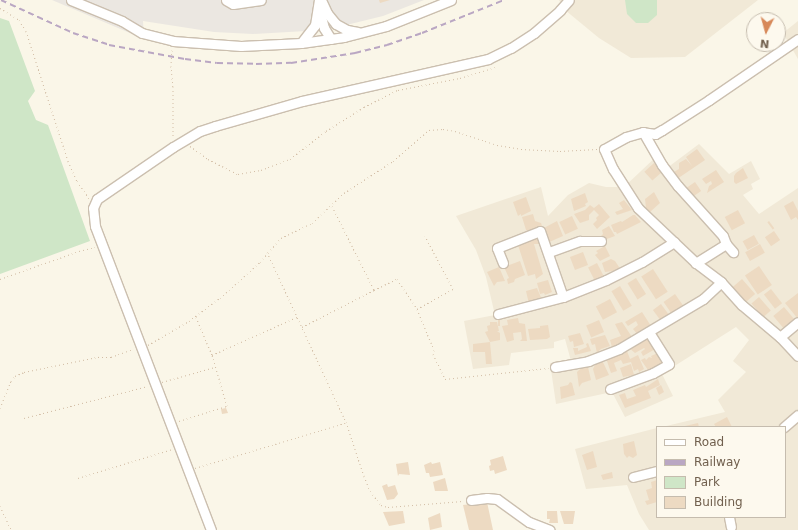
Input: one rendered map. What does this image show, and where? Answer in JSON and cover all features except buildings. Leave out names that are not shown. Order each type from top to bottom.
[{"type":"street","points":[[71,0],[122,21],[142,33],[174,41],[242,46],[300,43],[362,33],[386,26],[451,0]]},
{"type":"street","points":[[226,0],[233,4],[261,0]]},
{"type":"street","points":[[320,0],[327,13],[336,24],[347,30],[362,33]]},
{"type":"street","points":[[320,0],[321,23],[331,39]]},
{"type":"street","points":[[300,43],[315,25],[320,0]]},
{"type":"street","points":[[211,530],[187,471],[103,245],[94,219],[93,208],[95,203],[100,196],[173,147],[200,131],[272,109],[488,59],[511,48],[534,32],[560,10],[569,0]]},
{"type":"street","points":[[798,39],[709,100],[655,134],[643,132],[626,137],[604,149],[613,169],[638,208],[696,263],[721,282],[742,305],[780,337],[798,356]]},
{"type":"street","points":[[643,132],[662,164],[678,186],[723,236],[726,244],[733,252]]},
{"type":"street","points":[[503,263],[497,248],[540,231],[549,252],[563,297]]},
{"type":"street","points":[[549,252],[580,241],[601,241]]},
{"type":"street","points":[[498,314],[563,297],[622,273],[674,242]]},
{"type":"street","points":[[696,263],[726,244]]},
{"type":"street","points":[[554,367],[588,361],[619,349],[703,298],[721,282]]},
{"type":"street","points":[[780,337],[798,322]]},
{"type":"street","points":[[610,389],[653,373],[669,364],[649,332]]},
{"type":"street","points":[[785,426],[798,415]]},
{"type":"street","points":[[633,477],[656,470]]},
{"type":"street","points":[[471,500],[487,498],[497,499],[529,522],[550,530]]},
{"type":"street","points":[[729,518],[731,528]]},
{"type":"path","points":[[0,8],[19,20],[26,31],[68,161],[86,196],[95,203]]},
{"type":"path","points":[[173,147],[173,87],[171,66],[174,41]]},
{"type":"path","points":[[184,140],[208,159],[238,174],[254,172],[290,158],[326,131],[364,107],[398,90],[460,78],[496,67]]},
{"type":"path","points":[[0,408],[11,381],[15,376],[24,372],[98,357],[112,357],[153,343],[196,316],[220,298],[260,262],[267,251],[281,238],[312,223],[344,193],[393,161],[430,130],[443,129],[455,131],[497,145],[521,149],[560,151],[604,149]]},
{"type":"path","points":[[331,206],[374,290]]},
{"type":"path","points":[[417,310],[453,289],[425,236]]},
{"type":"path","points":[[0,279],[79,251],[103,245]]},
{"type":"path","points":[[267,251],[346,422],[349,435],[368,486],[382,505],[388,508],[471,500]]},
{"type":"path","points":[[301,327],[397,279],[417,310],[434,350],[433,354],[445,379],[554,367]]},
{"type":"path","points":[[170,424],[227,406],[212,355],[196,316]]},
{"type":"path","points":[[212,355],[297,317]]},
{"type":"path","points":[[24,418],[216,367]]},
{"type":"path","points":[[187,471],[346,422]]},
{"type":"path","points":[[78,478],[179,447]]},
{"type":"path","points":[[0,506],[10,530]]},
{"type":"shaded area","points":[[52,0],[424,0],[383,16],[334,28],[306,31],[253,34],[214,32],[143,21],[144,39]]},
{"type":"shaded area","points":[[559,0],[758,0],[685,57],[631,58],[599,38],[565,10]]},
{"type":"shaded area","points":[[798,21],[798,59],[786,38],[786,31]]},
{"type":"shaded area","points":[[699,144],[729,174],[751,161],[760,179],[751,184],[753,189],[743,195],[759,214],[798,188],[798,530],[649,530],[639,514],[627,485],[586,489],[575,449],[656,428],[656,518],[786,518],[786,426],[666,426],[725,412],[718,400],[746,372],[733,361],[749,340],[736,327],[662,374],[673,396],[625,417],[612,392],[556,404],[550,363],[571,361],[565,339],[554,342],[554,348],[511,353],[509,365],[473,369],[464,321],[495,315],[486,277],[476,250],[456,216],[541,187],[548,216],[568,195],[589,183],[606,187],[624,187],[658,155],[667,168]]},
{"type":"green space","points":[[625,0],[657,0],[657,15],[648,23],[636,23],[627,14]]},
{"type":"green space","points":[[0,18],[9,21],[35,91],[28,101],[36,120],[48,125],[90,241],[0,274]]},
{"type":"railway","points":[[1,0],[73,33],[109,45],[185,59],[217,63],[256,64],[291,63],[355,53],[387,45],[422,33],[504,0]]}]
